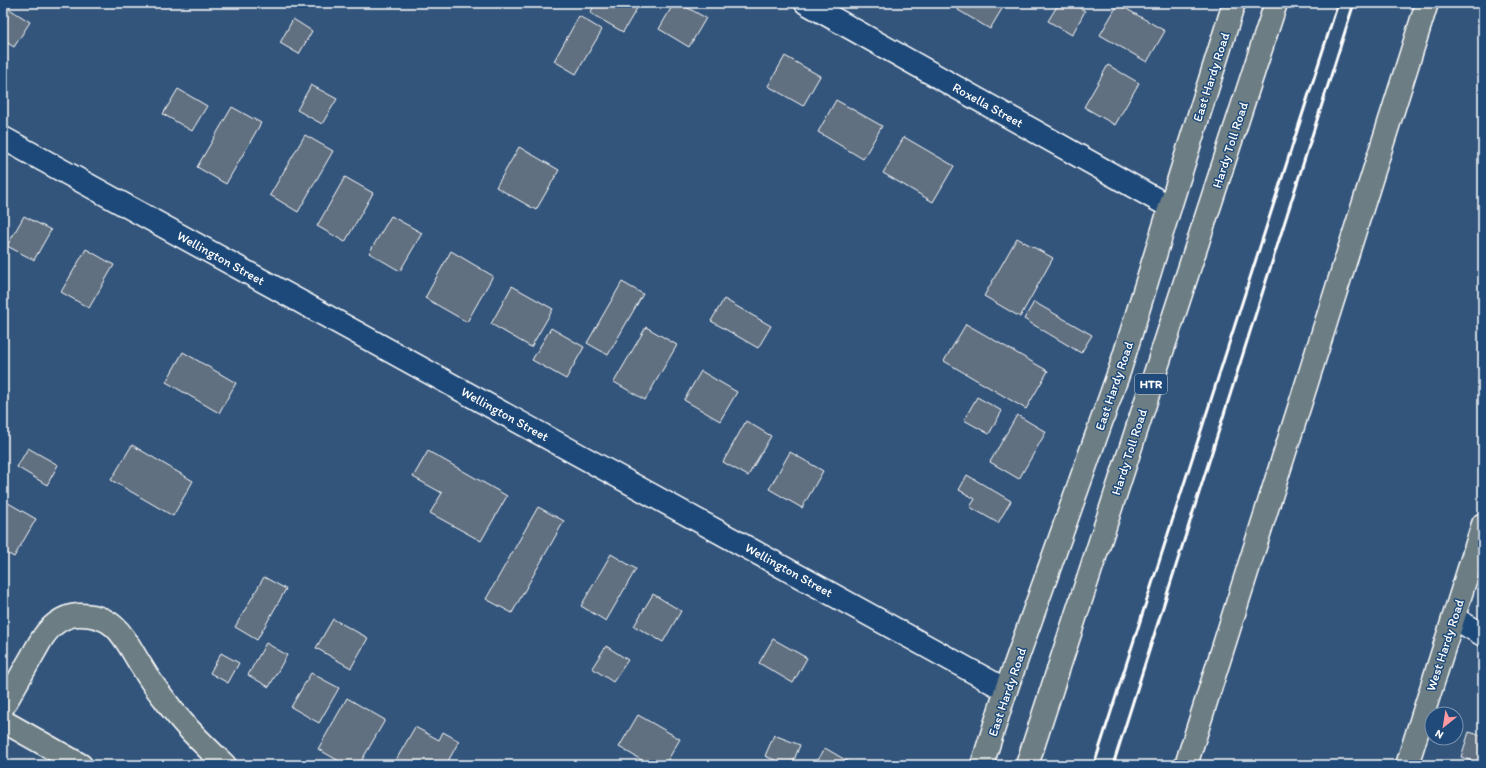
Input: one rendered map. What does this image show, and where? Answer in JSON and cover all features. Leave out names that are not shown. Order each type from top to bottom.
[{"type":"main road","name":"East Hardy Road","points":[[982,765],[1006,690],[1120,369],[1234,3]]},
{"type":"main road","name":"Hardy Toll Road","points":[[1027,765],[1276,3]]},
{"type":"main road","points":[[1186,765],[1427,3]]},
{"type":"main road","name":"West Hardy Road","points":[[1406,765],[1483,524]]},
{"type":"main road","points":[[3,707],[43,637],[54,624],[65,618],[76,615],[97,617],[106,620],[122,633],[142,668],[166,702],[203,745],[225,765]]},
{"type":"main road","points":[[3,722],[80,765]]},
{"type":"street","name":"Roxella Street","points":[[806,3],[1170,206]]},
{"type":"street","name":"Wellington Street","points":[[3,138],[1006,690]]},
{"type":"street","points":[[1454,618],[1483,635]]},
{"type":"building","points":[[596,3],[640,3],[623,32],[590,13]]},
{"type":"building","points":[[674,3],[679,3],[706,18],[689,47],[659,29]]},
{"type":"building","points":[[962,3],[996,3],[1003,7],[990,29],[958,10]]},
{"type":"building","points":[[1059,3],[1071,3],[1085,11],[1072,35],[1048,21]]},
{"type":"building","points":[[1118,4],[1165,31],[1147,62],[1100,35]]},
{"type":"building","points":[[3,5],[30,22],[14,47],[3,40]]},
{"type":"building","points":[[579,16],[602,30],[576,74],[554,61]]},
{"type":"building","points":[[293,19],[312,31],[299,54],[280,43]]},
{"type":"building","points":[[785,56],[820,76],[803,106],[768,86]]},
{"type":"building","points":[[1108,65],[1139,83],[1115,125],[1084,107]]},
{"type":"building","points":[[311,85],[337,99],[322,124],[297,110]]},
{"type":"building","points":[[178,89],[207,106],[192,131],[163,114]]},
{"type":"building","points":[[836,100],[882,126],[863,159],[818,132]]},
{"type":"building","points":[[232,107],[261,123],[226,184],[197,167]]},
{"type":"building","points":[[305,135],[333,151],[298,212],[270,195]]},
{"type":"building","points":[[904,137],[954,166],[933,202],[883,173]]},
{"type":"building","points":[[519,147],[559,170],[536,210],[496,187]]},
{"type":"building","points":[[345,177],[373,193],[345,242],[317,226]]},
{"type":"building","points":[[24,216],[51,230],[34,260],[7,246]]},
{"type":"building","points":[[391,216],[422,233],[400,271],[369,253]]},
{"type":"building","points":[[1017,238],[1053,258],[1020,317],[984,296]]},
{"type":"building","points":[[86,249],[114,265],[89,308],[61,292]]},
{"type":"building","points":[[451,251],[493,276],[467,322],[425,298]]},
{"type":"building","points":[[622,282],[643,294],[608,355],[587,343]]},
{"type":"building","points":[[512,286],[553,309],[531,347],[491,324]]},
{"type":"building","points":[[724,299],[771,326],[758,348],[711,321]]},
{"type":"building","points":[[1034,302],[1092,335],[1081,353],[1024,319]]},
{"type":"building","points":[[966,324],[1048,371],[1026,409],[944,361]]},
{"type":"building","points":[[646,327],[677,345],[645,400],[614,382]]},
{"type":"building","points":[[551,328],[584,347],[566,379],[532,360]]},
{"type":"building","points":[[183,352],[236,383],[219,413],[166,382]]},
{"type":"building","points":[[701,371],[737,392],[720,421],[684,400]]},
{"type":"building","points":[[977,397],[1002,411],[989,434],[964,420]]},
{"type":"building","points":[[1017,415],[1046,432],[1019,479],[990,462]]},
{"type":"building","points":[[746,421],[771,436],[748,476],[723,462]]},
{"type":"building","points":[[132,445],[193,481],[173,516],[111,480]]},
{"type":"building","points":[[28,448],[58,465],[47,485],[17,467]]},
{"type":"building","points":[[428,451],[507,496],[481,541],[430,513],[442,493],[413,477]]},
{"type":"building","points":[[790,452],[823,471],[802,508],[769,489]]},
{"type":"building","points":[[967,475],[1011,501],[998,523],[970,507],[975,499],[959,490]]},
{"type":"building","points":[[3,500],[36,519],[14,557],[3,551]]},
{"type":"building","points":[[538,507],[564,521],[512,613],[486,599]]},
{"type":"building","points":[[611,554],[636,569],[606,621],[581,606]]},
{"type":"building","points":[[264,577],[286,589],[257,640],[235,627]]},
{"type":"building","points":[[653,594],[681,611],[663,642],[634,626]]},
{"type":"building","points":[[333,619],[368,638],[351,668],[316,648]]},
{"type":"building","points":[[773,639],[807,658],[793,683],[759,663]]},
{"type":"building","points":[[266,643],[287,655],[269,687],[248,675]]},
{"type":"building","points":[[606,646],[628,660],[613,682],[592,668]]},
{"type":"building","points":[[221,653],[239,663],[228,683],[210,673]]},
{"type":"building","points":[[311,673],[339,688],[319,723],[291,707]]},
{"type":"building","points":[[347,698],[385,720],[359,765],[346,765],[318,749]]},
{"type":"building","points":[[638,715],[680,739],[665,765],[650,765],[619,747]]},
{"type":"building","points":[[415,727],[439,740],[443,732],[459,741],[446,765],[393,765]]},
{"type":"building","points":[[1469,732],[1483,736],[1483,765],[1461,757]]},
{"type":"building","points":[[774,735],[800,745],[792,765],[787,765],[765,756]]},
{"type":"building","points":[[825,748],[854,765],[815,765]]},
{"type":"railway","points":[[1094,765],[1338,3]]},
{"type":"railway","points":[[1113,765],[1354,3]]}]
